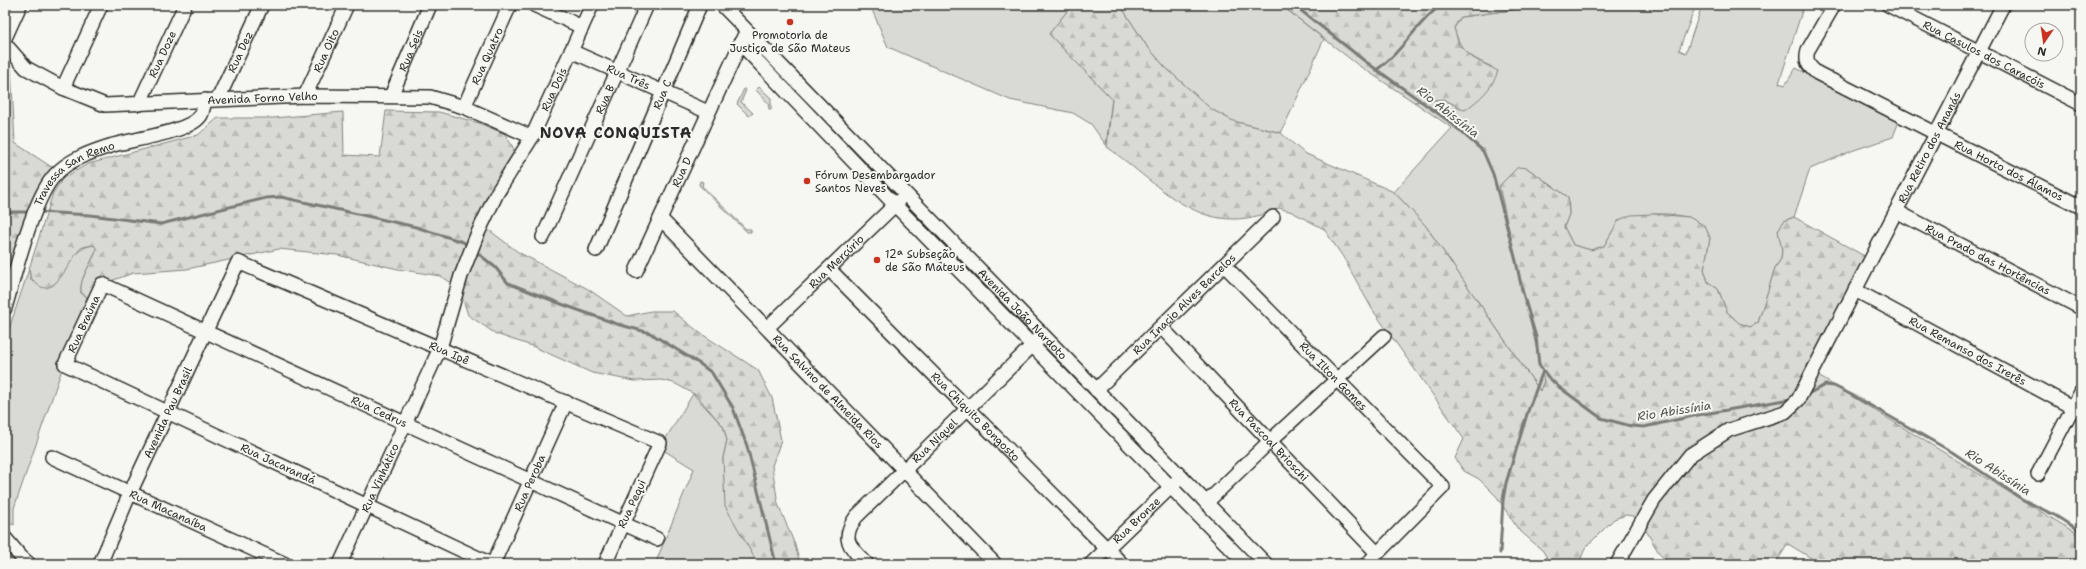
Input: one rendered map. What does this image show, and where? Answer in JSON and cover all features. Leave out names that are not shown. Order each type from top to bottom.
[{"type":"street","points":[[5,38],[20,5]]},
{"type":"street","points":[[63,88],[102,5]]},
{"type":"street","name":"Rua Doze","points":[[139,104],[185,5]]},
{"type":"street","name":"Rua Dez","points":[[211,100],[262,5]]},
{"type":"street","name":"Rua Oito","points":[[305,96],[347,5]]},
{"type":"street","name":"Rua Seis","points":[[391,96],[430,5]]},
{"type":"street","name":"Rua Quatro","points":[[464,107],[510,5]]},
{"type":"street","points":[[534,5],[582,27]]},
{"type":"street","name":"Rua Dois","points":[[440,348],[461,276],[477,234],[498,193],[532,137],[592,5]]},
{"type":"street","name":"Rua B","points":[[543,237],[647,5]]},
{"type":"street","name":"Rua C","points":[[596,250],[700,5]]},
{"type":"street","name":"Rua Horto dos Álamos","points":[[1834,5],[1806,56],[1810,67],[1817,73],[2081,208]]},
{"type":"street","name":"Rua Casulos dos Caracóis","points":[[1888,5],[2081,104]]},
{"type":"street","name":"Rua Retiro dos Ananás","points":[[1617,564],[1654,500],[1690,455],[1708,442],[1729,430],[1785,412],[1798,400],[2003,5]]},
{"type":"street","name":"Avenida João Nardoto","points":[[726,6],[747,30],[905,194],[1266,564]]},
{"type":"street","name":"Rua D","points":[[636,271],[747,30]]},
{"type":"street","name":"Avenida João Nardoto","points":[[740,43],[895,205],[1246,564]]},
{"type":"street","name":"Avenida Forno Velho","points":[[5,44],[26,68],[63,88],[105,105],[305,96],[430,97],[464,107],[532,137]]},
{"type":"street","name":"Rua Três","points":[[571,51],[708,112]]},
{"type":"street","name":"Travessa San Remo","points":[[5,308],[38,202],[53,176],[65,165],[111,146],[165,133],[190,124],[201,115],[211,100]]},
{"type":"street","name":"Rua Mercúrio","points":[[767,328],[905,194]]},
{"type":"street","name":"Rua Prado das Hortências","points":[[1896,211],[2081,308]]},
{"type":"street","name":"Rua Inacio Alves Barcelos","points":[[1096,390],[1272,218]]},
{"type":"street","name":"Rua Salvino de Almeida Rios","points":[[661,219],[995,564]]},
{"type":"street","name":"Avenida Pau Brasil","points":[[100,564],[130,493],[238,262]]},
{"type":"street","name":"Rua Ipê","points":[[238,262],[660,443]]},
{"type":"street","name":"Rua Ilton Gomes","points":[[1224,265],[1443,487],[1378,553]]},
{"type":"street","name":"Rua Chiquito Bongosto","points":[[829,269],[1122,564]]},
{"type":"street","name":"Rua Cedrus","points":[[102,284],[657,539]]},
{"type":"street","name":"Rua Braúna","points":[[65,364],[102,284]]},
{"type":"street","name":"Rua Remanso dos Irerês","points":[[1855,290],[2077,410]]},
{"type":"street","name":"Rua Pascoal Brioschi","points":[[1161,327],[1378,553]]},
{"type":"street","name":"Rua Níquel","points":[[867,564],[851,548],[848,541],[847,532],[856,517],[1043,335]]},
{"type":"street","points":[[1206,503],[1336,379],[1384,336]]},
{"type":"street","name":"Rua Vinhático","points":[[340,564],[440,348]]},
{"type":"street","name":"Rua Jacarandá","points":[[65,364],[492,564]]},
{"type":"street","points":[[2038,474],[2077,410],[2081,392]]},
{"type":"street","name":"Rua Peroba","points":[[492,564],[566,402]]},
{"type":"street","name":"Rua Pequi","points":[[604,564],[660,443]]},
{"type":"street","name":"Rua Macanaíba","points":[[52,457],[285,564]]},
{"type":"street","name":"Rua Bronze","points":[[1092,564],[1181,477]]},
{"type":"street","points":[[5,538],[29,564]]},
{"type":"street","points":[[1367,564],[1378,553]]},
{"type":"green space","points":[[870,5],[1072,5],[1049,34],[1112,99],[1106,145],[1091,124],[1073,113],[1010,100],[888,47]]},
{"type":"green space","points":[[1072,5],[1120,5],[1146,45],[1165,67],[1211,109],[1233,121],[1281,133],[1304,153],[1394,192],[1425,225],[1540,391],[1544,381],[1499,186],[1518,167],[1527,168],[1568,197],[1569,214],[1564,227],[1573,245],[1591,250],[1604,246],[1619,220],[1631,215],[1654,214],[1689,217],[1705,226],[1710,238],[1704,269],[1708,282],[1718,289],[1727,312],[1739,323],[1750,327],[1758,323],[1775,268],[1781,259],[1782,250],[1778,230],[1784,221],[1794,217],[1868,258],[1815,374],[2081,536],[2081,564],[1821,564],[1788,544],[1775,564],[1668,564],[1659,553],[1638,517],[1626,515],[1614,519],[1585,548],[1579,564],[1550,564],[1543,551],[1518,529],[1497,497],[1479,479],[1464,471],[1455,458],[1464,439],[1372,309],[1343,257],[1324,229],[1292,212],[1279,208],[1252,217],[1228,219],[1206,215],[1186,206],[1166,193],[1107,147],[1112,99],[1049,34]]},
{"type":"green space","points":[[1120,5],[1281,5],[1324,39],[1281,133],[1233,121],[1211,109],[1165,67],[1146,45]]},
{"type":"green space","points":[[1281,5],[1547,5],[1461,17],[1454,28],[1459,45],[1473,58],[1498,71],[1485,93],[1465,110],[1443,99],[1414,102],[1358,65]]},
{"type":"green space","points":[[1547,5],[1696,5],[1679,50],[1686,53],[1702,5],[1804,5],[1779,83],[1785,85],[1796,68],[1899,121],[1893,137],[1854,150],[1810,169],[1794,217],[1784,221],[1778,230],[1782,250],[1781,259],[1775,268],[1758,323],[1750,327],[1739,323],[1727,312],[1718,289],[1708,282],[1704,269],[1710,238],[1705,226],[1688,217],[1668,214],[1654,214],[1619,220],[1604,246],[1591,250],[1573,245],[1564,227],[1569,214],[1568,197],[1527,168],[1544,381],[1540,391],[1425,225],[1394,192],[1452,128],[1414,102],[1443,99],[1465,110],[1492,67],[1477,60],[1463,48],[1454,28],[1461,17]]},
{"type":"green space","points":[[761,53],[889,185],[760,55]]},
{"type":"green space","points":[[5,61],[11,68],[15,143],[53,168],[5,310]]},
{"type":"green space","points":[[759,87],[771,98],[771,110],[769,109],[768,103],[756,90]]},
{"type":"green space","points":[[744,89],[746,90],[741,102],[753,113],[749,116],[737,104]]},
{"type":"green space","points":[[386,111],[439,112],[479,123],[505,134],[514,149],[515,164],[506,194],[497,200],[485,227],[518,252],[588,289],[627,316],[651,311],[673,311],[700,333],[758,370],[772,398],[781,440],[772,466],[778,504],[795,545],[800,564],[758,564],[725,506],[723,458],[727,440],[723,426],[696,395],[674,383],[661,380],[634,381],[592,373],[532,346],[496,334],[468,315],[459,287],[440,276],[398,269],[337,255],[279,249],[187,269],[133,273],[111,281],[87,297],[81,293],[81,287],[84,276],[97,249],[93,245],[81,248],[62,275],[50,286],[44,288],[38,285],[31,276],[29,269],[53,193],[63,178],[88,164],[198,135],[218,118],[273,118],[343,112],[344,155],[380,157]]},
{"type":"green space","points":[[700,181],[703,182],[702,186],[746,229],[751,229],[751,232],[747,232],[699,185]]},
{"type":"green space","points":[[905,206],[1034,335],[1033,338]]},
{"type":"green space","points":[[93,245],[97,248],[84,276],[81,287],[81,293],[87,297],[14,508],[14,525],[5,521],[5,341],[29,269],[31,280],[52,286],[79,251],[85,247]]},
{"type":"green space","points":[[693,394],[723,426],[727,440],[723,458],[726,506],[758,564],[655,564],[694,469],[660,448]]},
{"type":"green space","points":[[1181,486],[1257,564],[1254,564],[1179,487]]},
{"type":"green space","points":[[5,549],[21,564],[5,564]]},
{"type":"waterway","name":"Rio Abissínia","points":[[1294,5],[1366,62],[1450,122],[1483,151],[1493,174],[1516,261],[1522,290],[1536,337],[1539,365],[1548,377],[1559,387],[1601,418],[1631,426],[1644,427],[1698,415],[1791,399]]},
{"type":"waterway","points":[[1376,70],[1394,55],[1424,20],[1441,5]]},
{"type":"waterway","points":[[39,212],[90,215],[161,224],[266,198],[281,197],[416,227],[463,242],[469,246]]},
{"type":"waterway","points":[[5,212],[32,212]]},
{"type":"waterway","points":[[475,251],[495,267],[508,283],[617,324],[650,333],[712,373],[733,408],[747,446],[776,564]]},
{"type":"waterway","points":[[1500,553],[1503,500],[1506,483],[1528,411],[1543,371]]},
{"type":"waterway","name":"Rio Abissínia","points":[[1806,395],[1825,385],[1834,386],[1952,452],[2022,499],[2056,516],[2081,532]]},
{"type":"place","name":"Promotoria de Justiça de São Mateus","points":[[790,22]]},
{"type":"place","name":"Fórum Desembargador Santos Neves","points":[[807,181]]},
{"type":"place","name":"12ª Subseção de São Mateus","points":[[877,260]]},
{"type":"district","name":"NOVA CONQUISTA","points":[[616,133]]}]
